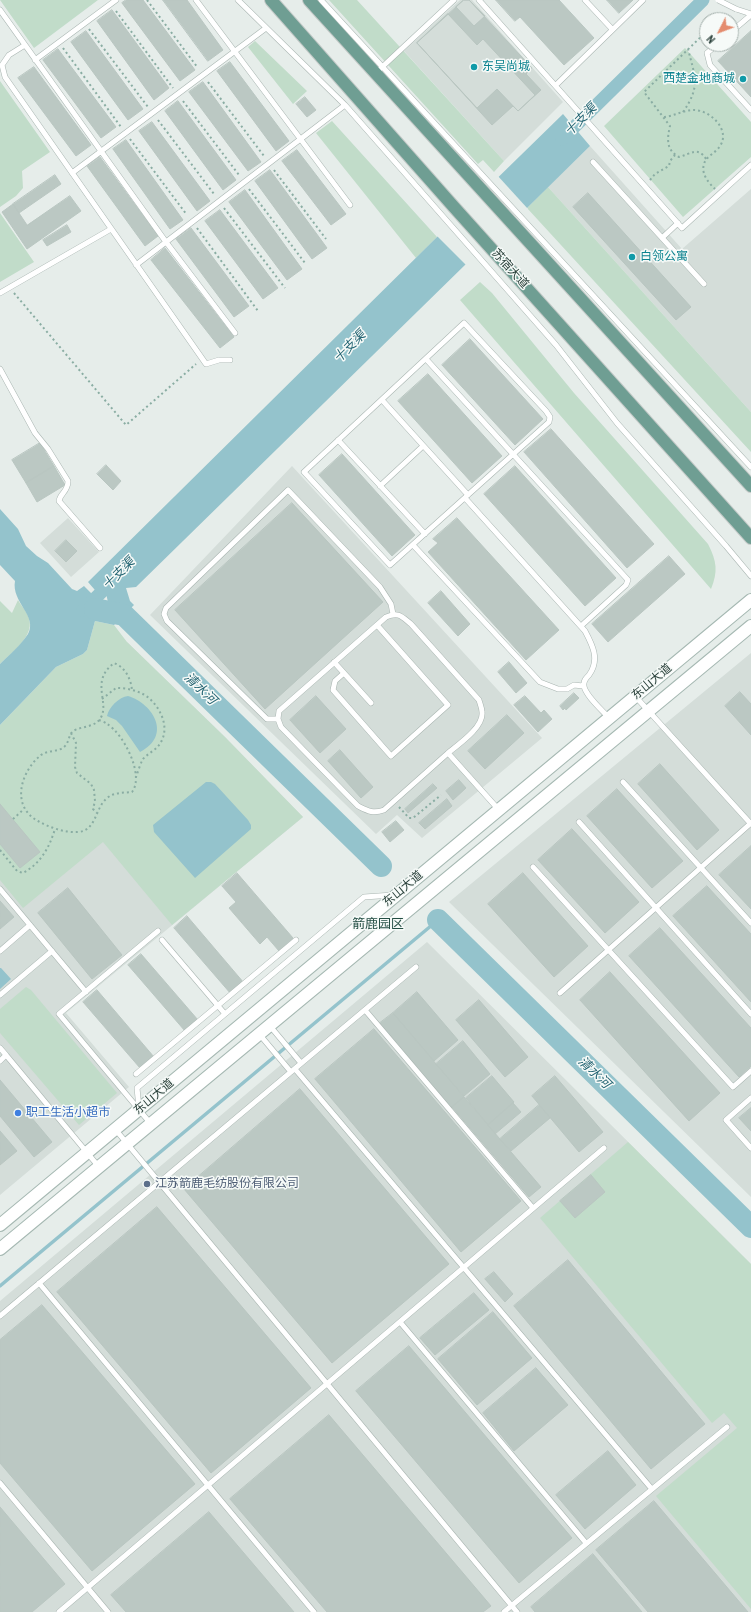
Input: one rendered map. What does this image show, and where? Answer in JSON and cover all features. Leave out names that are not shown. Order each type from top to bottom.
[{"type":"main road","name":"苏宿大道","points":[[271,0],[453,206],[496,252],[751,538]]},
{"type":"main road","points":[[309,0],[379,70],[474,182],[751,486]]},
{"type":"main road","name":"东山大道","points":[[0,1225],[751,600]]},
{"type":"main road","name":"东山大道","points":[[0,1249],[751,626]]},
{"type":"lane","points":[[35,60],[116,0]]},
{"type":"lane","points":[[196,0],[350,205]]},
{"type":"lane","points":[[238,0],[345,106],[556,345],[617,423],[751,576]]},
{"type":"lane","points":[[321,0],[379,70],[487,180],[751,467]]},
{"type":"lane","points":[[379,70],[454,0]]},
{"type":"lane","points":[[479,0],[601,135],[682,228],[751,165]]},
{"type":"lane","points":[[585,0],[612,30]]},
{"type":"lane","points":[[556,85],[643,0]]},
{"type":"lane","points":[[718,0],[736,9],[751,14],[739,25]]},
{"type":"lane","points":[[0,10],[166,242],[235,333]]},
{"type":"lane","points":[[72,173],[266,28]]},
{"type":"lane","points":[[25,45],[9,55],[2,65],[5,77],[206,364],[220,360],[230,360]]},
{"type":"lane","points":[[708,52],[707,53],[710,65],[751,110]]},
{"type":"lane","points":[[136,265],[345,106]]},
{"type":"lane","points":[[593,162],[704,284]]},
{"type":"lane","points":[[662,238],[678,223]]},
{"type":"lane","points":[[0,293],[111,229]]},
{"type":"lane","points":[[464,323],[546,411],[550,416],[549,422],[390,565],[304,472],[426,359],[464,323]]},
{"type":"lane","points":[[426,359],[628,580],[626,585],[580,626]]},
{"type":"lane","points":[[0,369],[35,433],[48,449],[68,481],[68,487],[60,498],[59,502],[100,548]]},
{"type":"lane","points":[[382,400],[580,626],[591,642],[595,655],[594,665],[585,680],[584,686],[586,692],[609,718]]},
{"type":"lane","points":[[338,440],[425,534]]},
{"type":"lane","points":[[380,486],[423,446]]},
{"type":"lane","points":[[278,718],[267,719],[167,621],[164,614],[166,608],[288,490],[380,587],[391,604],[393,614]]},
{"type":"lane","points":[[413,545],[540,682],[558,689],[567,689],[574,685],[584,686]]},
{"type":"lane","points":[[393,614],[401,615],[411,624],[479,700],[482,720],[476,729],[384,810],[377,813],[370,813],[358,806],[281,727],[278,718],[279,711],[285,705],[377,625],[386,617],[393,614]]},
{"type":"lane","points":[[344,673],[335,681],[334,690],[391,756],[448,705],[377,625]]},
{"type":"lane","points":[[334,662],[371,703]]},
{"type":"lane","points":[[560,993],[751,824],[635,696]]},
{"type":"lane","points":[[448,753],[498,810]]},
{"type":"lane","points":[[623,782],[751,923]]},
{"type":"lane","points":[[579,822],[751,1014]]},
{"type":"lane","points":[[533,867],[733,1087],[751,1071]]},
{"type":"lane","points":[[0,889],[86,992]]},
{"type":"lane","points":[[139,1109],[137,1088],[364,897],[397,895]]},
{"type":"lane","points":[[0,951],[30,925]]},
{"type":"lane","points":[[151,1124],[59,1014],[158,931]]},
{"type":"lane","points":[[162,940],[225,1014]]},
{"type":"lane","points":[[136,1074],[296,940]]},
{"type":"lane","points":[[0,996],[52,951]]},
{"type":"lane","points":[[0,1316],[416,967]]},
{"type":"lane","points":[[365,1010],[533,1208]]},
{"type":"lane","points":[[270,1025],[301,1063]]},
{"type":"lane","points":[[259,1034],[280,1059],[293,1070],[652,1488]]},
{"type":"lane","points":[[0,1048],[99,1167]]},
{"type":"lane","points":[[0,1061],[6,1055]]},
{"type":"lane","points":[[751,1098],[726,1120],[751,1148]]},
{"type":"lane","points":[[115,1129],[517,1612]]},
{"type":"lane","points":[[59,1612],[604,1148]]},
{"type":"lane","points":[[39,1283],[314,1612]]},
{"type":"lane","points":[[400,1322],[586,1543]]},
{"type":"lane","points":[[504,1612],[727,1427]]},
{"type":"lane","points":[[0,1483],[108,1612]]},
{"type":"path","points":[[147,0],[326,239]]},
{"type":"path","points":[[110,4],[305,263]]},
{"type":"path","points":[[85,23],[285,288]]},
{"type":"path","points":[[699,39],[644,92],[670,126],[667,142],[671,151],[675,155],[679,156],[698,152],[703,154],[706,160]]},
{"type":"path","points":[[59,42],[258,311]]},
{"type":"path","points":[[683,112],[692,99],[696,88],[695,77],[688,49]]},
{"type":"path","points":[[664,117],[695,110],[707,113],[722,128],[723,136],[721,146],[706,160],[703,165],[707,181],[720,194]]},
{"type":"path","points":[[645,186],[655,174],[669,166],[670,161],[675,155]]},
{"type":"path","points":[[9,288],[126,424],[202,358]]},
{"type":"path","points":[[99,720],[108,724],[119,735],[129,752],[135,766],[135,788],[132,792],[114,794],[107,798],[97,813],[94,822],[89,828],[79,832],[55,829],[32,818],[24,809],[20,801],[22,781],[30,767],[42,754],[62,748],[66,745],[71,733],[99,720],[102,714],[101,679],[104,673],[114,663],[121,668],[131,680],[132,690]]},
{"type":"path","points":[[102,699],[116,688],[132,690],[151,699],[164,720],[166,729],[161,742],[157,748],[143,760],[136,778]]},
{"type":"path","points":[[71,733],[76,743],[75,767],[77,773],[91,784],[94,796],[93,809],[97,813]]},
{"type":"path","points":[[394,801],[409,818],[413,818],[441,795]]},
{"type":"path","points":[[13,819],[24,809]]},
{"type":"path","points":[[0,850],[17,871],[23,873],[38,862],[46,851],[55,829]]},
{"type":"shaded area","points":[[460,0],[472,0],[563,102],[504,161],[404,51]]},
{"type":"shaded area","points":[[590,146],[682,249],[751,189],[751,412],[548,187]]},
{"type":"shaded area","points":[[292,466],[542,738],[422,838],[397,815],[376,834],[150,615]]},
{"type":"shaded area","points":[[68,518],[99,552],[71,577],[40,543]]},
{"type":"shaded area","points":[[127,642],[225,737],[303,817],[66,1013],[129,1087],[0,1195],[0,762]]},
{"type":"shaded area","points":[[751,653],[751,1197],[449,902]]},
{"type":"shaded area","points":[[427,942],[751,1264],[751,1612],[0,1612],[0,1301]]},
{"type":"green space","points":[[0,0],[98,0],[34,48]]},
{"type":"green space","points":[[329,0],[357,0],[504,161],[494,172],[483,160],[478,164]]},
{"type":"green space","points":[[255,41],[307,91],[293,104],[248,47]]},
{"type":"green space","points":[[685,48],[751,122],[751,157],[683,217],[604,126]]},
{"type":"green space","points":[[0,81],[50,152],[22,171],[23,188],[16,196],[0,207]]},
{"type":"green space","points":[[332,121],[437,237],[416,258],[316,133]]},
{"type":"green space","points":[[548,187],[751,412],[751,452],[527,208]]},
{"type":"green space","points":[[0,213],[34,262],[0,282]]},
{"type":"green space","points":[[480,282],[492,293],[574,393],[708,544],[716,566],[715,577],[711,589],[460,300]]},
{"type":"green space","points":[[18,600],[28,616],[30,623],[29,630],[22,643],[0,664],[0,601],[12,613]]},
{"type":"green space","points":[[95,621],[114,625],[127,642],[225,737],[303,817],[172,925],[103,842],[23,908],[0,880],[0,725],[56,667],[83,654],[87,650]]},
{"type":"green space","points":[[26,987],[31,990],[117,1093],[79,1125],[0,1033],[0,1009]]},
{"type":"green space","points":[[628,1142],[751,1264],[751,1609],[656,1496],[737,1428],[724,1413],[712,1423],[540,1218]]},
{"type":"water","points":[[563,114],[590,146],[527,208],[466,264],[136,587],[126,588],[130,601],[134,605],[114,625],[95,621],[87,650],[83,654],[56,667],[0,725],[0,664],[15,650],[28,634],[30,621],[17,596],[15,581],[0,565],[0,509],[18,529],[26,546],[48,563],[72,589],[77,591],[84,586],[98,600],[94,604],[109,607],[106,593],[101,597],[88,582]]},
{"type":"water","points":[[128,696],[145,706],[152,713],[156,721],[157,729],[155,738],[150,745],[140,752],[122,726],[116,720],[107,716],[115,703],[121,698]]},
{"type":"water","points":[[206,782],[215,784],[248,820],[251,825],[251,829],[195,878],[154,832],[153,825]]},
{"type":"water","points":[[0,968],[11,979],[0,989]]},
{"type":"pier","points":[[497,175],[528,209],[467,266],[436,235]]},
{"type":"building","points":[[126,0],[143,0],[195,70],[180,81],[122,3]]},
{"type":"building","points":[[163,0],[187,0],[223,50],[208,61]]},
{"type":"building","name":"东吴尚城","points":[[464,0],[469,0],[532,68],[526,74],[541,90],[518,111],[513,106],[492,125],[417,43]]},
{"type":"building","points":[[464,0],[469,0],[485,16],[474,26],[456,7]]},
{"type":"building","points":[[496,0],[559,0],[594,38],[564,65],[520,17],[515,21]]},
{"type":"building","points":[[607,0],[633,0],[619,13]]},
{"type":"building","points":[[112,10],[169,88],[154,100],[97,21]]},
{"type":"building","name":"东吴尚城","points":[[448,14],[477,45],[483,39],[535,95],[518,111],[497,89],[477,108],[417,43]]},
{"type":"building","points":[[86,31],[143,109],[128,120],[71,42]]},
{"type":"building","name":"西楚金地商城","points":[[751,31],[751,97],[718,61],[728,52],[739,52],[739,42]]},
{"type":"building","points":[[58,49],[116,127],[101,138],[43,60]]},
{"type":"building","points":[[230,62],[289,141],[276,151],[217,71]]},
{"type":"building","points":[[34,67],[91,145],[76,156],[18,78]]},
{"type":"building","points":[[203,82],[261,162],[248,171],[189,92]]},
{"type":"building","points":[[305,97],[316,110],[307,117],[296,104]]},
{"type":"building","points":[[178,101],[236,180],[223,190],[165,111]]},
{"type":"building","points":[[152,122],[210,201],[197,211],[139,131]]},
{"type":"building","points":[[126,140],[183,220],[170,229],[113,149]]},
{"type":"building","points":[[297,150],[346,214],[331,225],[282,161]]},
{"type":"building","points":[[100,157],[158,236],[145,246],[87,166]]},
{"type":"building","points":[[270,170],[327,248],[312,259],[255,181]]},
{"type":"building","points":[[55,175],[61,184],[19,213],[13,204]]},
{"type":"building","points":[[245,190],[302,269],[287,280],[229,202]]},
{"type":"building","name":"白领公寓","points":[[588,193],[691,307],[676,320],[573,207]]},
{"type":"building","points":[[70,196],[81,211],[27,249],[2,212],[13,204],[27,225]]},
{"type":"building","points":[[220,210],[278,288],[263,299],[205,221]]},
{"type":"building","points":[[67,225],[71,232],[47,246],[43,240]]},
{"type":"building","points":[[191,228],[249,306],[234,317],[176,239]]},
{"type":"building","points":[[165,248],[234,337],[220,348],[151,260]]},
{"type":"building","points":[[470,339],[543,419],[515,445],[442,365]]},
{"type":"building","points":[[428,374],[502,456],[472,483],[398,401]]},
{"type":"building","points":[[551,429],[654,544],[627,568],[524,452]]},
{"type":"building","points":[[40,443],[54,466],[26,483],[12,460]]},
{"type":"building","points":[[342,454],[415,535],[392,556],[319,475]]},
{"type":"building","points":[[106,465],[121,481],[113,490],[97,474]]},
{"type":"building","points":[[54,466],[65,485],[37,502],[26,483]]},
{"type":"building","points":[[515,466],[616,578],[585,606],[484,494]]},
{"type":"building","points":[[292,503],[383,602],[265,709],[175,610]]},
{"type":"building","points":[[457,518],[559,630],[526,660],[428,552],[438,543],[433,539]]},
{"type":"building","points":[[66,540],[77,551],[66,562],[55,551]]},
{"type":"building","points":[[669,556],[685,574],[608,642],[592,624]]},
{"type":"building","points":[[441,591],[470,624],[458,636],[428,603]]},
{"type":"building","points":[[509,662],[527,683],[516,693],[498,672]]},
{"type":"building","points":[[740,692],[751,704],[751,735],[725,706]]},
{"type":"building","points":[[574,693],[579,698],[566,710],[565,708],[563,710],[560,706]]},
{"type":"building","points":[[316,696],[346,729],[320,753],[290,720]]},
{"type":"building","points":[[525,696],[541,713],[544,710],[552,719],[538,732],[514,705]]},
{"type":"building","points":[[507,715],[524,733],[485,769],[468,751]]},
{"type":"building","points":[[340,750],[373,787],[361,798],[328,761]]},
{"type":"building","points":[[660,764],[719,830],[697,850],[638,784]]},
{"type":"building","points":[[459,780],[466,788],[453,800],[446,791]]},
{"type":"building","points":[[433,784],[437,788],[408,813],[405,809]]},
{"type":"building","points":[[617,789],[683,861],[652,888],[587,816]]},
{"type":"building","points":[[447,799],[452,806],[425,829],[419,823]]},
{"type":"building","points":[[0,804],[40,852],[20,868],[0,844]]},
{"type":"building","points":[[396,821],[404,830],[390,842],[382,832]]},
{"type":"building","points":[[572,829],[639,902],[605,933],[538,860]]},
{"type":"building","points":[[751,846],[751,909],[719,875]]},
{"type":"building","points":[[237,873],[293,938],[279,951],[267,937],[260,944],[229,908],[236,902],[222,886]]},
{"type":"building","points":[[523,873],[588,946],[554,977],[488,904]]},
{"type":"building","points":[[707,886],[751,934],[751,1002],[673,916]]},
{"type":"building","points":[[68,888],[122,955],[92,979],[38,913]]},
{"type":"building","points":[[0,901],[14,917],[0,929]]},
{"type":"building","points":[[187,916],[244,983],[231,994],[174,928]]},
{"type":"building","points":[[660,928],[751,1028],[751,1066],[739,1077],[629,956]]},
{"type":"building","points":[[141,954],[198,1020],[185,1031],[128,965]]},
{"type":"building","points":[[610,972],[720,1093],[689,1121],[580,1000]]},
{"type":"building","points":[[97,990],[154,1057],[140,1068],[83,1002]]},
{"type":"building","points":[[417,992],[458,1040],[434,1061],[393,1013]]},
{"type":"building","points":[[479,1000],[528,1057],[505,1077],[456,1020]]},
{"type":"building","points":[[393,1013],[464,1097],[451,1108],[380,1023]]},
{"type":"building","points":[[374,1029],[521,1201],[461,1252],[315,1079]]},
{"type":"building","points":[[463,1041],[490,1074],[464,1096],[436,1064]]},
{"type":"building","points":[[492,1076],[514,1102],[488,1125],[466,1098]]},
{"type":"building","points":[[555,1076],[603,1132],[579,1152],[532,1096]]},
{"type":"building","points":[[0,1080],[52,1142],[34,1157],[0,1116]]},
{"type":"building","points":[[300,1089],[449,1264],[332,1363],[184,1189]]},
{"type":"building","points":[[464,1097],[541,1187],[529,1197],[452,1107]]},
{"type":"building","points":[[513,1103],[521,1112],[495,1134],[488,1125]]},
{"type":"building","points":[[539,1105],[550,1118],[511,1151],[500,1139]]},
{"type":"building","points":[[751,1108],[751,1131],[739,1118]]},
{"type":"building","points":[[0,1131],[17,1151],[0,1165]]},
{"type":"building","points":[[591,1175],[605,1192],[575,1218],[560,1201]]},
{"type":"building","points":[[157,1207],[311,1388],[211,1473],[57,1292]]},
{"type":"building","points":[[568,1260],[705,1424],[651,1469],[514,1306]]},
{"type":"building","points":[[494,1272],[513,1294],[505,1302],[485,1279]]},
{"type":"building","points":[[474,1293],[489,1310],[435,1355],[420,1338]]},
{"type":"building","points":[[42,1305],[195,1484],[92,1571],[0,1463],[0,1340]]},
{"type":"building","points":[[493,1312],[532,1358],[477,1405],[438,1359]]},
{"type":"building","points":[[409,1346],[572,1538],[519,1583],[356,1391]]},
{"type":"building","points":[[536,1368],[568,1405],[514,1451],[483,1413]]},
{"type":"building","points":[[329,1415],[491,1606],[483,1612],[327,1612],[230,1499]]},
{"type":"building","points":[[608,1451],[636,1485],[585,1529],[556,1495]]},
{"type":"building","points":[[654,1501],[748,1612],[648,1612],[596,1550]]},
{"type":"building","points":[[0,1507],[65,1584],[32,1612],[0,1612]]},
{"type":"building","points":[[209,1512],[294,1612],[126,1612],[111,1595]]},
{"type":"building","points":[[593,1554],[642,1612],[535,1612],[531,1607]]},
{"type":"waterway","name":"十支渠","points":[[562,139],[703,0]]},
{"type":"waterway","name":"十支渠","points":[[83,610],[112,582]]},
{"type":"waterway","name":"清水河","points":[[95,609],[124,615],[381,866]]},
{"type":"waterway","points":[[0,1286],[438,920]]},
{"type":"waterway","name":"清水河","points":[[438,920],[751,1227]]},
{"type":"place","name":"东吴尚城","points":[[474,67]]},
{"type":"place","name":"西楚金地商城","points":[[743,79]]},
{"type":"place","name":"白领公寓","points":[[632,257]]},
{"type":"place","name":"职工生活小超市","points":[[18,1113]]},
{"type":"place","name":"江苏箭鹿毛纺股份有限公司","points":[[147,1184]]},
{"type":"district","name":"箭鹿园区","points":[[378,925]]}]
